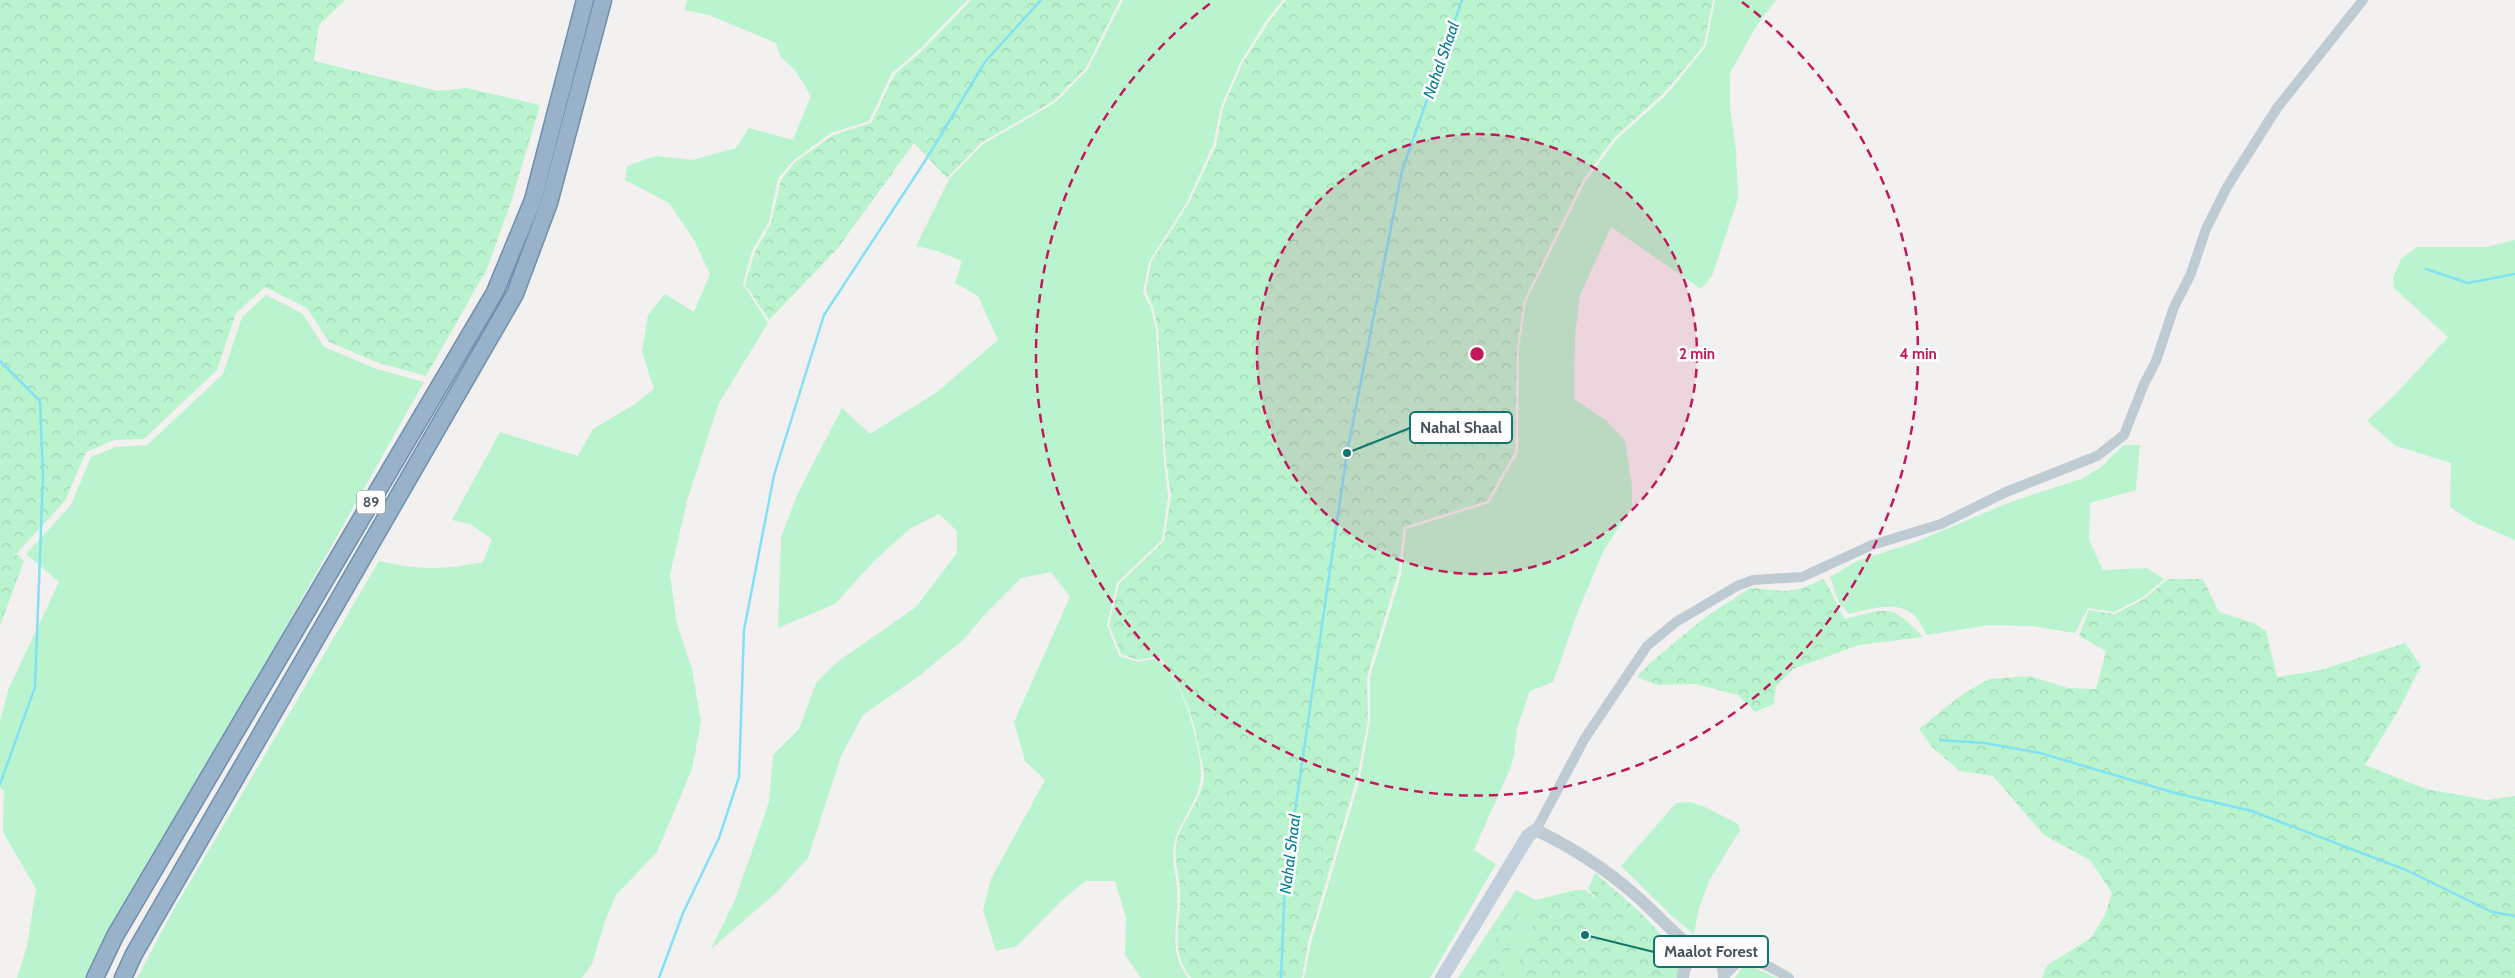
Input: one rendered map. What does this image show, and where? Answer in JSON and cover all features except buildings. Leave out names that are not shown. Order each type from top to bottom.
[{"type":"highway","name":"89","points":[[95,978],[115,936],[495,292],[533,200],[585,0]]},
{"type":"highway","name":"89","points":[[123,978],[134,954],[515,294],[549,204],[603,0]]},
{"type":"main road","points":[[1442,978],[1528,836],[1536,830]]},
{"type":"street","points":[[1724,976],[1723,968],[1710,956],[1678,936],[1656,913],[1610,874],[1559,841],[1536,830],[1585,738],[1646,646],[1676,622],[1737,586],[1754,580],[1802,577],[1872,545],[1941,524],[2006,492],[2097,456],[2124,435],[2144,384],[2156,361],[2174,307],[2190,276],[2206,229],[2227,187],[2277,108],[2363,0]]},
{"type":"street","points":[[1678,936],[1684,958],[1683,974]]},
{"type":"street","points":[[1683,974],[1693,958],[1710,956],[1749,958],[1760,961],[1789,978]]},
{"type":"street","points":[[1724,976],[1737,963],[1749,958]]},
{"type":"green space","points":[[0,0],[345,0],[319,25],[314,61],[438,91],[467,88],[540,105],[512,199],[487,269],[426,376],[379,363],[329,342],[307,308],[265,287],[236,313],[217,370],[144,439],[114,440],[86,452],[65,501],[16,554],[24,561],[0,626]]},
{"type":"green space","points":[[687,0],[967,0],[921,48],[892,73],[869,121],[831,133],[794,160],[778,178],[769,222],[752,251],[743,284],[768,323],[719,403],[687,501],[670,575],[677,624],[692,669],[701,722],[692,769],[657,852],[616,895],[605,921],[592,964],[582,978],[137,978],[170,916],[379,561],[431,568],[483,562],[492,539],[470,524],[452,520],[500,432],[578,456],[593,429],[635,404],[654,389],[642,352],[648,315],[665,294],[694,312],[710,274],[694,240],[669,203],[625,180],[627,166],[655,156],[692,160],[736,148],[749,128],[793,140],[811,96],[795,70],[780,56],[776,43],[709,15],[685,10]]},
{"type":"green space","points":[[971,0],[1120,0],[1086,68],[1055,100],[981,143],[947,178],[914,143],[838,248],[769,320],[745,284],[755,252],[771,223],[781,180],[795,162],[833,135],[871,123],[895,74],[923,50]]},
{"type":"green space","points":[[1123,0],[1283,0],[1266,21],[1240,63],[1221,107],[1213,145],[1187,202],[1149,262],[1143,292],[1151,308],[1156,330],[1168,496],[1162,540],[1117,583],[1107,625],[1119,656],[1138,662],[1157,658],[1174,679],[1184,700],[1196,738],[1201,781],[1196,797],[1177,834],[1173,848],[1177,902],[1175,935],[1177,957],[1188,978],[1141,978],[1125,955],[1126,918],[1115,881],[1086,881],[1062,900],[1017,946],[996,951],[983,910],[991,879],[1045,780],[1025,761],[1014,722],[1070,597],[1051,572],[1021,578],[987,612],[963,640],[919,676],[863,715],[841,756],[808,858],[776,893],[711,949],[735,900],[769,802],[773,755],[799,729],[816,683],[837,662],[916,607],[957,553],[957,531],[939,514],[911,528],[875,560],[835,604],[778,628],[781,537],[798,493],[842,408],[870,434],[937,392],[998,340],[978,296],[955,283],[962,261],[937,251],[916,246],[949,179],[982,145],[1056,102],[1088,69]]},
{"type":"green space","points":[[1286,0],[1713,0],[1704,45],[1666,91],[1614,138],[1583,180],[1524,300],[1517,348],[1515,452],[1487,501],[1404,527],[1398,574],[1367,677],[1368,721],[1357,778],[1308,943],[1302,978],[1191,978],[1184,967],[1178,946],[1180,890],[1176,849],[1179,834],[1198,798],[1203,782],[1203,768],[1196,735],[1185,699],[1159,656],[1138,660],[1121,654],[1109,625],[1119,584],[1164,541],[1171,496],[1166,461],[1158,330],[1153,307],[1146,292],[1151,262],[1189,203],[1216,145],[1223,108],[1242,64],[1268,23]]},
{"type":"green space","points":[[1715,0],[1776,0],[1757,25],[1730,73],[1730,106],[1736,151],[1738,199],[1712,276],[1701,289],[1611,227],[1580,295],[1575,337],[1574,399],[1607,421],[1625,441],[1632,485],[1632,507],[1604,550],[1578,611],[1553,682],[1530,691],[1517,728],[1514,755],[1510,769],[1474,850],[1496,864],[1430,978],[1304,978],[1311,943],[1360,778],[1370,721],[1370,677],[1401,575],[1406,529],[1489,503],[1518,452],[1519,348],[1526,301],[1585,182],[1616,140],[1668,93],[1706,46]]},
{"type":"green space","points":[[2515,240],[2515,540],[2473,522],[2450,507],[2451,463],[2396,446],[2367,421],[2395,395],[2448,337],[2394,288],[2393,278],[2401,259],[2417,247],[2486,247]]},
{"type":"green space","points":[[266,295],[303,314],[324,347],[377,369],[424,382],[88,978],[17,978],[27,946],[36,889],[3,832],[4,791],[0,788],[0,721],[8,690],[59,582],[26,554],[71,505],[91,457],[115,447],[147,445],[223,374],[242,317]]},
{"type":"green space","points":[[2123,445],[2140,445],[2136,490],[2090,503],[2089,540],[2103,570],[2147,568],[2164,579],[2143,597],[2114,612],[2088,608],[2075,633],[2030,626],[1989,625],[1927,635],[1916,617],[1907,610],[1883,607],[1849,614],[1839,603],[1830,577],[1857,561],[1913,543],[2013,501],[2081,479],[2101,467]]},
{"type":"green space","points":[[1823,579],[1845,619],[1887,611],[1903,618],[1923,637],[1859,645],[1793,669],[1776,686],[1774,704],[1755,712],[1738,695],[1695,684],[1657,685],[1637,677],[1649,664],[1704,618],[1750,588],[1786,591],[1803,588]]},
{"type":"green space","points":[[2168,579],[2203,579],[2219,612],[2254,623],[2266,631],[2277,677],[2321,670],[2405,643],[2421,666],[2398,711],[2365,765],[2426,789],[2487,800],[2515,796],[2515,978],[2042,978],[2047,965],[2091,938],[2105,915],[2112,893],[2090,860],[2044,835],[1993,776],[1960,771],[1932,747],[1919,729],[1960,696],[1989,679],[2030,676],[2068,688],[2096,689],[2106,651],[2079,636],[2089,610],[2115,614],[2144,599]]},
{"type":"green space","points":[[1690,802],[1705,807],[1738,824],[1740,830],[1709,881],[1699,908],[1694,934],[1671,915],[1621,866],[1676,803]]},
{"type":"green space","points":[[1595,873],[1635,907],[1659,932],[1669,946],[1683,978],[1513,978],[1541,904],[1585,890],[1597,900],[1588,889]]},
{"type":"green space","points":[[1516,890],[1536,900],[1576,890],[1585,890],[1630,937],[1620,978],[1458,978]]},
{"type":"green space","points":[[1522,895],[1522,902],[1502,978],[1472,978]]},
{"type":"green space","points":[[1753,967],[1777,978],[1735,978],[1742,968]]},
{"type":"waterway","points":[[659,978],[683,913],[719,838],[739,777],[744,630],[774,475],[824,315],[925,161],[985,62],[1041,0]]},
{"type":"waterway","name":"Nahal Shaal","points":[[1281,978],[1285,880],[1347,453],[1402,171],[1462,0]]},
{"type":"waterway","points":[[2426,269],[2468,283],[2515,274]]},
{"type":"waterway","points":[[0,361],[40,401],[43,476],[35,687],[0,784]]},
{"type":"waterway","points":[[1940,740],[1985,743],[2040,753],[2175,793],[2252,811],[2406,870],[2492,912],[2515,916]]},
{"type":"place","name":"Nahal Shaal","points":[[1347,453]]},
{"type":"place","name":"Maalot Forest","points":[[1585,935]]}]
